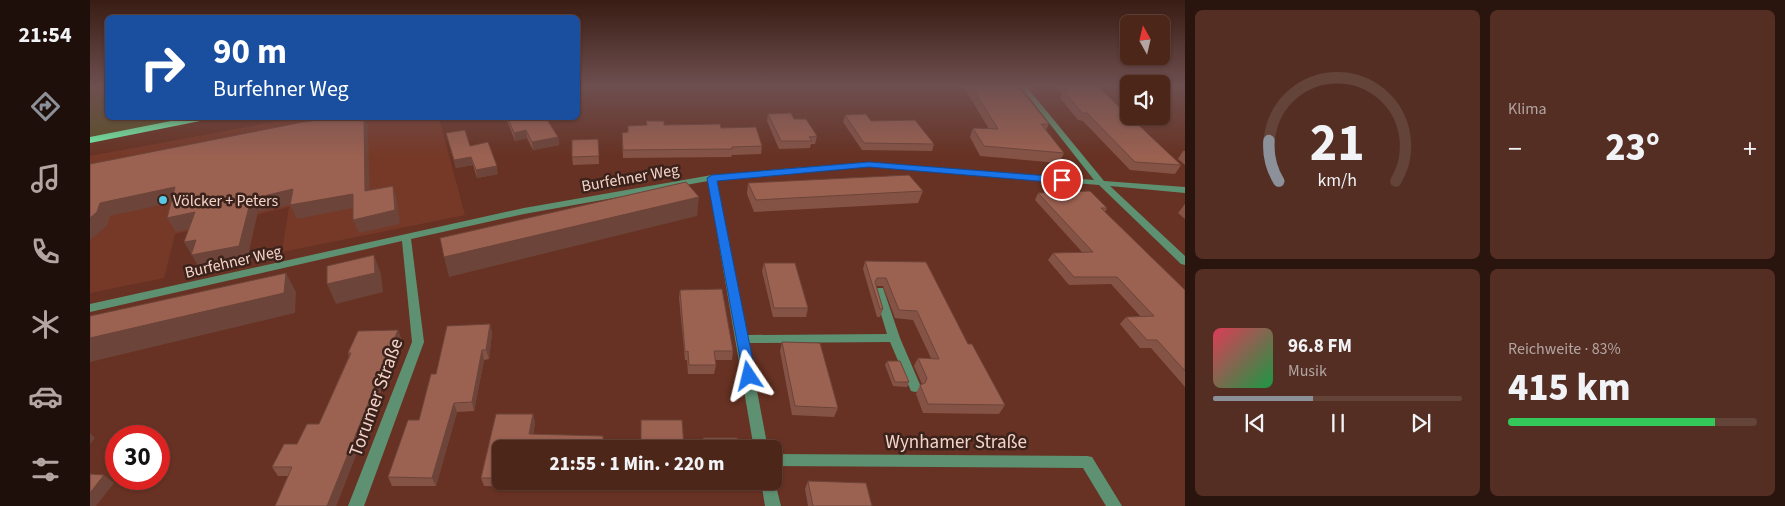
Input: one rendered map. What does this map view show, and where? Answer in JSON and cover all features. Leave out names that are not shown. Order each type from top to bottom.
[{"type":"highway","points":[[90,140],[190,120]]},
{"type":"street","points":[[1042,110],[1101,183],[1185,262]]},
{"type":"street","name":"Burfehner Weg","points":[[90,308],[524,211],[712,178],[869,164],[1185,190]]},
{"type":"street","points":[[712,178],[760,440]]},
{"type":"street","name":"Torumer Straße","points":[[356,506],[418,342],[406,238]]},
{"type":"street","points":[[879,291],[894,338],[914,387]]},
{"type":"street","points":[[742,339],[894,338]]},
{"type":"street","name":"Wynhamer Straße","points":[[782,460],[1087,462],[1114,506]]},
{"type":"street","points":[[770,490],[773,506]]},
{"type":"shaded area","points":[[90,110],[105,110],[105,120],[178,120],[90,138]]},
{"type":"shaded area","points":[[284,120],[440,120],[465,215],[282,252],[289,207],[175,234],[164,278],[90,293],[90,156]]},
{"type":"building","points":[[986,110],[1037,110],[1049,124],[1041,124],[1064,153],[984,146],[973,128],[998,129]]},
{"type":"building","points":[[1079,110],[1120,110],[1120,125],[1138,125],[1181,165],[1135,162],[1087,113],[1082,113]]},
{"type":"building","points":[[791,113],[794,119],[806,119],[817,136],[809,137],[812,141],[781,141],[768,114]]},
{"type":"building","points":[[866,114],[871,121],[915,120],[934,144],[864,143],[845,115]]},
{"type":"building","points":[[364,120],[365,191],[393,186],[395,210],[353,220],[353,194],[290,205],[293,189],[251,199],[239,246],[191,255],[196,240],[184,242],[195,212],[167,218],[175,187],[100,203],[97,212],[90,218],[90,164],[303,122]]},
{"type":"building","points":[[509,120],[547,120],[558,137],[532,142],[526,130],[514,133]]},
{"type":"building","points":[[646,121],[664,121],[664,125],[720,124],[721,128],[756,127],[762,146],[732,147],[732,149],[623,150],[622,133],[628,132],[628,126],[647,125]]},
{"type":"building","points":[[465,130],[470,146],[488,142],[497,166],[476,170],[471,157],[454,160],[446,133]]},
{"type":"building","points":[[598,139],[599,156],[572,157],[572,140]]},
{"type":"building","points":[[909,175],[923,191],[756,200],[748,183]]},
{"type":"building","points":[[686,182],[699,197],[444,257],[440,238]]},
{"type":"building","points":[[1090,191],[1107,208],[1101,208],[1185,290],[1185,371],[1157,340],[1147,340],[1126,317],[1154,316],[1117,277],[1074,277],[1053,253],[1093,252],[1038,193]]},
{"type":"building","points":[[374,255],[375,273],[327,284],[327,266]]},
{"type":"building","points":[[865,261],[926,262],[968,344],[972,344],[1005,405],[928,404],[920,385],[925,383],[927,378],[918,358],[939,359],[917,311],[899,310],[886,278],[877,278],[875,282],[883,309],[880,309]]},
{"type":"building","points":[[764,263],[795,263],[808,308],[774,308]]},
{"type":"building","points":[[286,273],[284,293],[90,338],[90,316]]},
{"type":"building","points":[[722,289],[733,351],[714,351],[716,365],[689,365],[688,351],[685,352],[680,290]]},
{"type":"building","points":[[490,324],[486,350],[482,350],[472,402],[454,403],[432,478],[388,477],[408,420],[419,420],[431,374],[436,374],[447,326]]},
{"type":"building","points":[[398,330],[327,506],[275,506],[292,467],[272,467],[284,444],[297,444],[307,424],[319,424],[351,353],[348,353],[358,331]]},
{"type":"building","points":[[782,342],[820,343],[838,408],[795,406]]},
{"type":"building","points":[[887,361],[900,361],[909,382],[895,382]]},
{"type":"building","points":[[496,414],[533,414],[529,434],[603,436],[603,440],[492,440],[492,478],[481,478]]},
{"type":"building","points":[[641,420],[682,420],[683,440],[641,440]]},
{"type":"building","points":[[703,438],[737,438],[737,440],[703,440]]},
{"type":"building","points":[[90,474],[104,475],[90,493]]},
{"type":"building","points":[[808,481],[866,483],[872,506],[813,506]]},
{"type":"place","name":"Völcker + Peters","points":[[163,200]]},
{"type":"route","points":[[749,376],[712,178],[869,164],[1062,180]]}]
